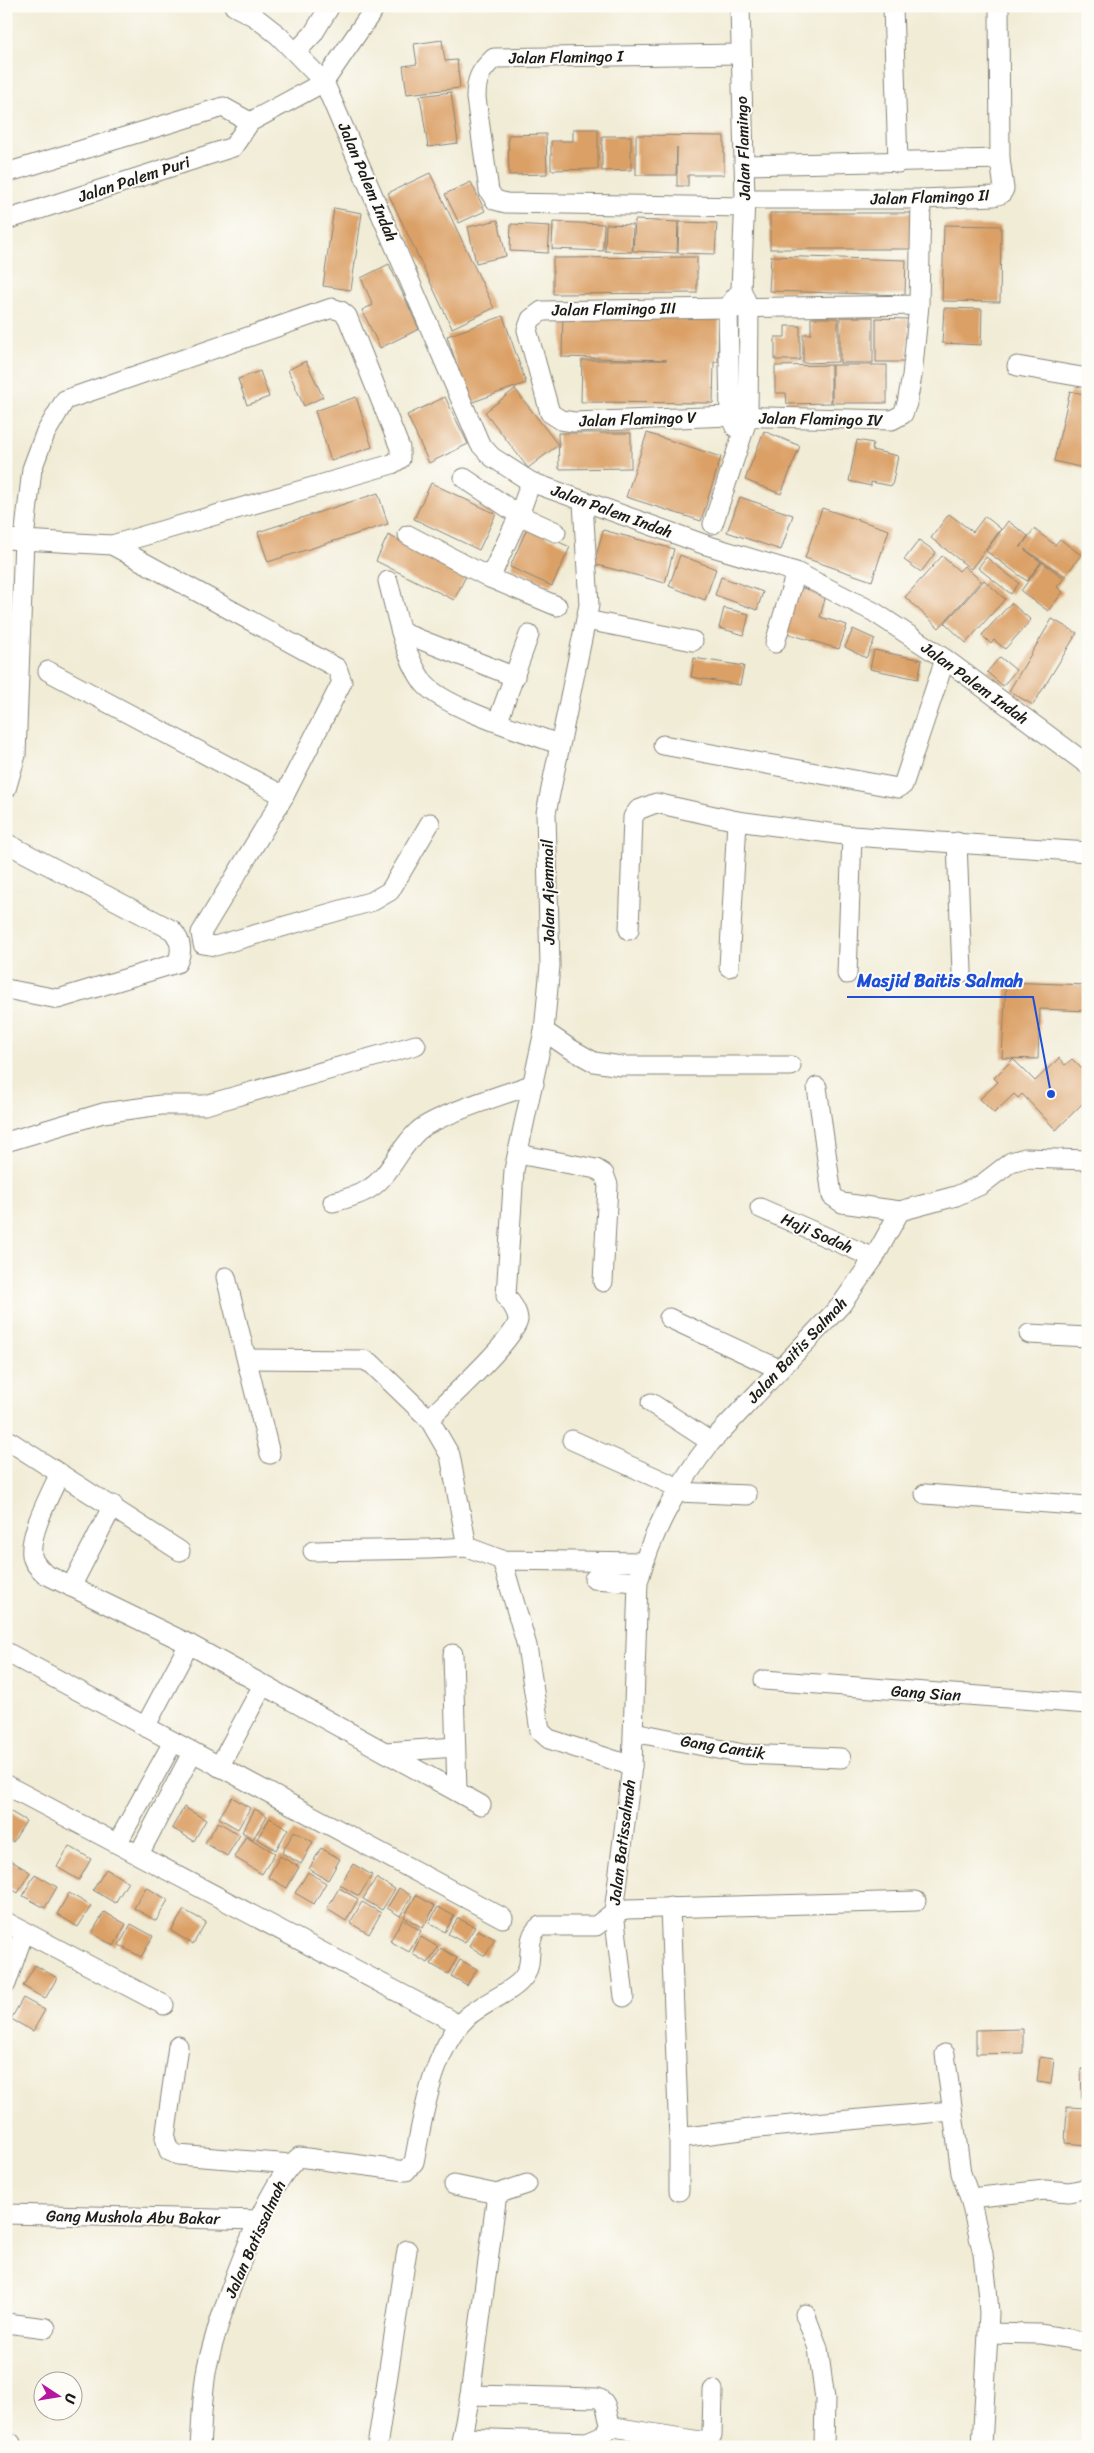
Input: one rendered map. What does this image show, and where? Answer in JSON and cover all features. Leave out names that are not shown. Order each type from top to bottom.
[{"type":"street","name":"Jalan Palem Indah","points":[[234,6],[256,12],[324,82],[480,444],[492,457],[531,482],[706,545],[796,572],[874,612],[945,659],[1088,765]]},
{"type":"street","points":[[296,52],[313,34],[330,6]]},
{"type":"street","points":[[324,82],[376,6]]},
{"type":"street","name":"Jalan Flamingo","points":[[739,417],[748,308],[741,289],[746,203],[740,6]]},
{"type":"street","points":[[893,6],[898,162]]},
{"type":"street","points":[[744,166],[1000,159],[999,6]]},
{"type":"street","name":"Jalan Flamingo I","points":[[740,54],[494,58],[480,71],[476,98],[489,191],[496,200],[506,203],[746,203]]},
{"type":"street","name":"Jalan Palem Puri","points":[[6,220],[233,147],[250,122],[324,82]]},
{"type":"street","points":[[6,173],[223,107],[250,122]]},
{"type":"street","name":"Jalan Flamingo II","points":[[746,203],[921,200],[1001,194],[1004,189],[1000,159]]},
{"type":"street","name":"Jalan Flamingo IV","points":[[739,417],[892,420],[903,414],[907,403],[918,305],[921,200]]},
{"type":"street","points":[[728,307],[741,289]]},
{"type":"street","points":[[748,308],[918,305]]},
{"type":"street","name":"Jalan Flamingo","points":[[713,524],[740,437],[728,307]]},
{"type":"street","points":[[6,789],[16,755],[15,539],[32,469],[45,434],[65,400],[332,308],[341,311],[347,316],[400,448],[400,459],[392,464],[112,545],[15,539]]},
{"type":"street","name":"Jalan Flamingo III","points":[[537,364],[527,330],[531,318],[542,311],[748,308]]},
{"type":"street","name":"Jalan Flamingo V","points":[[537,364],[550,413],[561,420],[574,422],[739,417]]},
{"type":"street","points":[[1017,366],[1088,378]]},
{"type":"street","points":[[464,478],[519,515],[556,532]]},
{"type":"street","points":[[490,578],[519,515],[531,482]]},
{"type":"street","name":"Jalan Ajemmail","points":[[429,1419],[497,1350],[518,1322],[517,1313],[506,1296],[512,1229],[514,1170],[544,1031],[550,966],[546,813],[589,605],[583,502]]},
{"type":"street","points":[[408,536],[490,578],[557,606]]},
{"type":"street","points":[[112,545],[337,668],[342,682],[284,796],[201,933],[204,944],[215,946],[372,901],[390,891],[430,823]]},
{"type":"street","points":[[775,643],[796,572]]},
{"type":"street","points":[[388,581],[401,632],[424,684],[447,701],[559,744]]},
{"type":"street","points":[[586,620],[693,640]]},
{"type":"street","points":[[401,632],[515,677]]},
{"type":"street","points":[[498,721],[529,635]]},
{"type":"street","points":[[663,745],[898,788],[903,785],[945,659]]},
{"type":"street","points":[[48,672],[284,796]]},
{"type":"street","points":[[629,930],[633,817],[638,810],[656,803],[737,820],[852,836],[1088,852]]},
{"type":"street","points":[[729,966],[737,820]]},
{"type":"street","points":[[847,974],[852,836]]},
{"type":"street","points":[[957,842],[962,972]]},
{"type":"street","points":[[6,843],[172,930],[179,938],[181,955],[177,962],[58,1000],[6,989]]},
{"type":"street","points":[[544,1031],[594,1062],[621,1066],[790,1066]]},
{"type":"street","points":[[6,1142],[103,1113],[161,1105],[205,1105],[416,1045]]},
{"type":"street","points":[[333,1202],[371,1188],[380,1180],[399,1153],[419,1130],[442,1118],[534,1084]]},
{"type":"street","points":[[817,1087],[832,1196],[842,1203],[900,1211],[956,1196],[981,1185],[1011,1162],[1025,1158],[1088,1160]]},
{"type":"street","points":[[518,1154],[596,1170],[604,1174],[608,1185],[603,1282]]},
{"type":"street","name":"Haji Sodah","points":[[760,1208],[874,1258]]},
{"type":"street","name":"Jalan Baitis Salmah","points":[[638,1582],[644,1562],[678,1490],[694,1462],[778,1369],[842,1305],[874,1258],[900,1211]]},
{"type":"street","points":[[226,1277],[248,1359],[270,1454]]},
{"type":"street","points":[[669,1318],[778,1369]]},
{"type":"street","points":[[1029,1334],[1088,1337]]},
{"type":"street","points":[[248,1359],[364,1360],[372,1364],[429,1419],[450,1455],[467,1547]]},
{"type":"street","points":[[651,1403],[711,1442]]},
{"type":"street","points":[[6,1439],[113,1505],[180,1551]]},
{"type":"street","points":[[572,1440],[678,1490],[747,1496]]},
{"type":"street","points":[[60,1473],[32,1539],[32,1555],[35,1565],[45,1574],[189,1644],[481,1805]]},
{"type":"street","points":[[925,1494],[1088,1506]]},
{"type":"street","points":[[71,1586],[113,1505]]},
{"type":"street","points":[[313,1551],[358,1549],[417,1551],[467,1547],[502,1560],[644,1562]]},
{"type":"street","points":[[502,1560],[528,1646],[540,1731],[550,1739],[632,1766]]},
{"type":"street","points":[[594,1580],[638,1582]]},
{"type":"street","name":"Jalan Batissalmah","points":[[200,2447],[207,2368],[234,2280],[275,2186],[291,2164],[299,2157],[307,2157],[406,2171],[410,2168],[414,2162],[432,2079],[444,2051],[466,2018],[524,1978],[534,1931],[540,1926],[596,1926],[614,1912],[632,1766],[638,1582]]},
{"type":"street","points":[[145,1727],[189,1644]]},
{"type":"street","points":[[6,1652],[503,1918]]},
{"type":"street","points":[[453,1654],[457,1791]]},
{"type":"street","name":"Gang Sian","points":[[764,1680],[1088,1704]]},
{"type":"street","points":[[219,1767],[263,1685]]},
{"type":"street","name":"Gang Cantik","points":[[634,1732],[742,1754],[841,1758]]},
{"type":"street","points":[[118,1842],[172,1742]]},
{"type":"street","points":[[386,1752],[456,1747]]},
{"type":"street","points":[[139,1854],[192,1753]]},
{"type":"street","points":[[6,1785],[118,1842],[449,2019]]},
{"type":"street","points":[[624,1997],[614,1912],[627,1909],[670,1907],[916,1901]]},
{"type":"street","points":[[670,1907],[679,2138],[679,2191]]},
{"type":"street","points":[[6,1922],[164,2005]]},
{"type":"street","points":[[6,1984],[24,1932]]},
{"type":"street","points":[[178,2046],[165,2138],[169,2151],[178,2155],[291,2164]]},
{"type":"street","points":[[946,2054],[961,2173],[970,2198],[983,2254],[989,2313],[982,2447]]},
{"type":"street","points":[[679,2138],[758,2128],[952,2111]]},
{"type":"street","points":[[454,2185],[497,2194],[527,2184]]},
{"type":"street","points":[[970,2198],[1045,2190],[1069,2192],[1088,2188]]},
{"type":"street","points":[[497,2194],[462,2442],[587,2442],[602,2435],[611,2426]]},
{"type":"street","name":"Gang Mushola Abu Bakar","points":[[6,2214],[260,2220]]},
{"type":"street","points":[[377,2447],[407,2250]]},
{"type":"street","points":[[805,2314],[818,2348],[825,2399],[824,2447]]},
{"type":"street","points":[[6,2322],[46,2328]]},
{"type":"street","points":[[988,2333],[1041,2334],[1088,2342]]},
{"type":"street","points":[[611,2426],[706,2442],[712,2435],[713,2390]]},
{"type":"street","points":[[470,2395],[598,2398],[605,2404],[611,2426]]},
{"type":"building","points":[[442,40],[445,61],[457,60],[460,88],[407,94],[403,66],[417,64],[414,44]]},
{"type":"building","points":[[451,92],[458,143],[428,147],[420,96]]},
{"type":"building","points":[[573,129],[598,129],[598,169],[551,170],[551,141],[573,141]]},
{"type":"building","points":[[546,134],[547,174],[509,175],[508,135]]},
{"type":"building","points":[[636,135],[724,136],[724,175],[688,175],[688,186],[677,186],[677,147],[676,175],[636,175]]},
{"type":"building","points":[[602,136],[631,136],[631,170],[602,171]]},
{"type":"building","points":[[430,173],[494,308],[452,328],[388,193]]},
{"type":"building","points":[[471,182],[485,211],[459,223],[445,194]]},
{"type":"building","points":[[334,208],[362,213],[351,290],[323,286]]},
{"type":"building","points":[[770,213],[913,213],[913,249],[770,249]]},
{"type":"building","points":[[498,220],[506,256],[476,263],[468,227]]},
{"type":"building","points":[[635,220],[678,222],[677,253],[633,251]]},
{"type":"building","points":[[553,222],[604,224],[603,251],[552,249]]},
{"type":"building","points":[[679,222],[717,223],[715,254],[678,253]]},
{"type":"building","points":[[511,224],[550,226],[548,253],[510,251]]},
{"type":"building","points":[[606,224],[633,225],[632,252],[605,251]]},
{"type":"building","points":[[944,225],[1001,226],[1000,302],[942,301]]},
{"type":"building","points":[[771,256],[906,260],[905,295],[769,291]]},
{"type":"building","points":[[697,257],[697,293],[553,294],[553,258]]},
{"type":"building","points":[[389,264],[419,329],[380,348],[362,310],[373,305],[361,278]]},
{"type":"building","points":[[944,308],[982,309],[981,345],[942,343]]},
{"type":"building","points":[[563,312],[719,317],[718,362],[714,362],[713,403],[581,402],[582,360],[667,360],[562,357]]},
{"type":"building","points":[[503,316],[526,383],[470,403],[447,336]]},
{"type":"building","points":[[840,317],[873,317],[873,363],[840,363]]},
{"type":"building","points":[[811,318],[838,318],[838,362],[803,363],[803,334],[811,334]]},
{"type":"building","points":[[876,318],[908,319],[908,362],[876,362]]},
{"type":"building","points":[[785,326],[800,326],[800,360],[775,360],[775,337],[785,337]]},
{"type":"building","points":[[306,361],[323,397],[304,406],[288,370]]},
{"type":"building","points":[[831,365],[831,403],[787,404],[786,393],[775,393],[775,366]]},
{"type":"building","points":[[832,365],[887,365],[887,403],[832,403]]},
{"type":"building","points":[[260,371],[269,397],[247,405],[238,379]]},
{"type":"building","points":[[515,389],[558,445],[528,468],[485,412]]},
{"type":"building","points":[[1070,391],[1088,395],[1088,469],[1054,461]]},
{"type":"building","points":[[356,397],[372,447],[331,461],[315,411]]},
{"type":"building","points":[[445,397],[468,444],[429,463],[407,415]]},
{"type":"building","points":[[764,431],[800,446],[781,494],[745,480]]},
{"type":"building","points":[[558,433],[631,433],[631,468],[559,469]]},
{"type":"building","points":[[647,433],[721,457],[701,521],[626,497]]},
{"type":"building","points":[[857,440],[873,443],[872,450],[898,456],[892,486],[871,482],[871,486],[849,481]]},
{"type":"building","points":[[431,483],[496,514],[479,550],[414,519]]},
{"type":"building","points":[[378,493],[388,524],[268,562],[258,532]]},
{"type":"building","points":[[740,497],[793,515],[781,550],[727,532]]},
{"type":"building","points":[[822,508],[889,530],[872,581],[805,558]]},
{"type":"building","points":[[949,514],[973,532],[985,516],[1001,529],[971,569],[931,538]]},
{"type":"building","points":[[1008,521],[1028,536],[1020,548],[1034,529],[1055,545],[1060,539],[1081,555],[1065,576],[1024,549],[1041,562],[1027,581],[986,551]]},
{"type":"building","points":[[527,528],[570,547],[552,586],[510,567]]},
{"type":"building","points":[[603,530],[674,549],[665,583],[594,564]]},
{"type":"building","points":[[388,535],[467,574],[454,600],[376,561]]},
{"type":"building","points":[[919,540],[936,552],[921,572],[904,560]]},
{"type":"building","points":[[680,555],[716,569],[705,600],[669,586]]},
{"type":"building","points":[[942,556],[959,571],[964,566],[981,581],[939,628],[905,597]]},
{"type":"building","points":[[986,557],[1019,583],[1011,594],[978,568]]},
{"type":"building","points":[[1042,562],[1064,578],[1057,587],[1063,592],[1048,611],[1021,591]]},
{"type":"building","points":[[721,577],[763,592],[757,610],[715,595]]},
{"type":"building","points":[[984,580],[1005,599],[966,643],[945,623]]},
{"type":"building","points":[[796,586],[826,595],[820,617],[847,625],[839,649],[783,632]]},
{"type":"building","points":[[1011,603],[1031,620],[1005,649],[994,640],[991,644],[982,635]]},
{"type":"building","points":[[724,608],[749,614],[744,635],[719,628]]},
{"type":"building","points":[[1052,619],[1077,633],[1033,705],[1009,691]]},
{"type":"building","points":[[853,629],[875,639],[866,658],[845,647]]},
{"type":"building","points":[[874,650],[922,660],[918,679],[870,669]]},
{"type":"building","points":[[1000,657],[1016,670],[1003,686],[987,672]]},
{"type":"building","points":[[694,658],[744,666],[740,685],[691,677]]},
{"type":"building","points":[[1006,982],[1088,985],[1088,1011],[1040,1009],[1038,1059],[1002,1058]]},
{"type":"building","points":[[1059,1058],[1065,1065],[1072,1059],[1088,1075],[1088,1081],[1082,1087],[1088,1092],[1088,1098],[1056,1130],[1022,1094],[1018,1098],[1014,1094],[994,1113],[980,1099],[998,1082],[994,1078],[1013,1059],[1035,1081]]},
{"type":"building","points":[[232,1797],[250,1808],[238,1829],[219,1818]]},
{"type":"building","points":[[184,1807],[206,1820],[194,1841],[172,1828]]},
{"type":"building","points":[[6,1809],[26,1821],[13,1842],[6,1837]]},
{"type":"building","points":[[255,1809],[267,1816],[253,1839],[242,1832]]},
{"type":"building","points":[[270,1818],[288,1829],[276,1850],[257,1839]]},
{"type":"building","points":[[218,1822],[240,1835],[227,1856],[205,1843]]},
{"type":"building","points":[[294,1831],[313,1842],[301,1864],[282,1853]]},
{"type":"building","points":[[246,1836],[275,1853],[262,1874],[234,1857]]},
{"type":"building","points":[[69,1846],[91,1859],[79,1880],[57,1867]]},
{"type":"building","points":[[321,1848],[340,1859],[328,1880],[309,1869]]},
{"type":"building","points":[[280,1856],[299,1867],[287,1888],[268,1877]]},
{"type":"building","points":[[8,1859],[30,1872],[18,1893],[6,1886],[6,1863]]},
{"type":"building","points":[[353,1864],[372,1875],[359,1896],[340,1885]]},
{"type":"building","points":[[106,1869],[128,1882],[115,1903],[93,1890]]},
{"type":"building","points":[[308,1872],[326,1883],[314,1904],[295,1893]]},
{"type":"building","points":[[35,1874],[57,1887],[45,1908],[23,1896]]},
{"type":"building","points":[[376,1878],[395,1889],[382,1910],[363,1899]]},
{"type":"building","points":[[146,1887],[168,1900],[156,1921],[134,1908]]},
{"type":"building","points":[[339,1888],[358,1899],[346,1921],[327,1909]]},
{"type":"building","points":[[399,1888],[412,1896],[400,1916],[387,1908]]},
{"type":"building","points":[[69,1893],[91,1906],[78,1927],[57,1914]]},
{"type":"building","points":[[416,1895],[435,1906],[423,1928],[404,1917]]},
{"type":"building","points":[[362,1902],[381,1913],[369,1934],[350,1923]]},
{"type":"building","points":[[438,1907],[454,1916],[445,1932],[429,1923]]},
{"type":"building","points":[[184,1910],[206,1922],[193,1944],[171,1931]]},
{"type":"building","points":[[104,1912],[126,1924],[114,1946],[92,1933]]},
{"type":"building","points":[[458,1918],[475,1927],[465,1943],[448,1934]]},
{"type":"building","points":[[403,1919],[421,1931],[409,1952],[390,1941]]},
{"type":"building","points":[[131,1924],[153,1936],[141,1957],[119,1945]]},
{"type":"building","points":[[478,1930],[495,1939],[485,1956],[469,1946]]},
{"type":"building","points":[[421,1937],[438,1947],[428,1963],[412,1954]]},
{"type":"building","points":[[441,1948],[457,1958],[448,1974],[431,1964]]},
{"type":"building","points":[[460,1960],[477,1969],[467,1985],[451,1976]]},
{"type":"building","points":[[35,1965],[57,1978],[45,1999],[23,1986]]},
{"type":"building","points":[[23,1998],[45,2010],[33,2031],[11,2019]]},
{"type":"building","points":[[1023,2029],[1023,2053],[976,2054],[976,2030]]},
{"type":"building","points":[[1040,2057],[1054,2059],[1051,2084],[1037,2082]]},
{"type":"building","points":[[1081,2069],[1088,2069],[1088,2096],[1082,2097]]},
{"type":"building","points":[[1067,2107],[1088,2108],[1088,2145],[1065,2143]]},
{"type":"place","name":"Masjid Baitis Salmah","points":[[1051,1094]]}]
